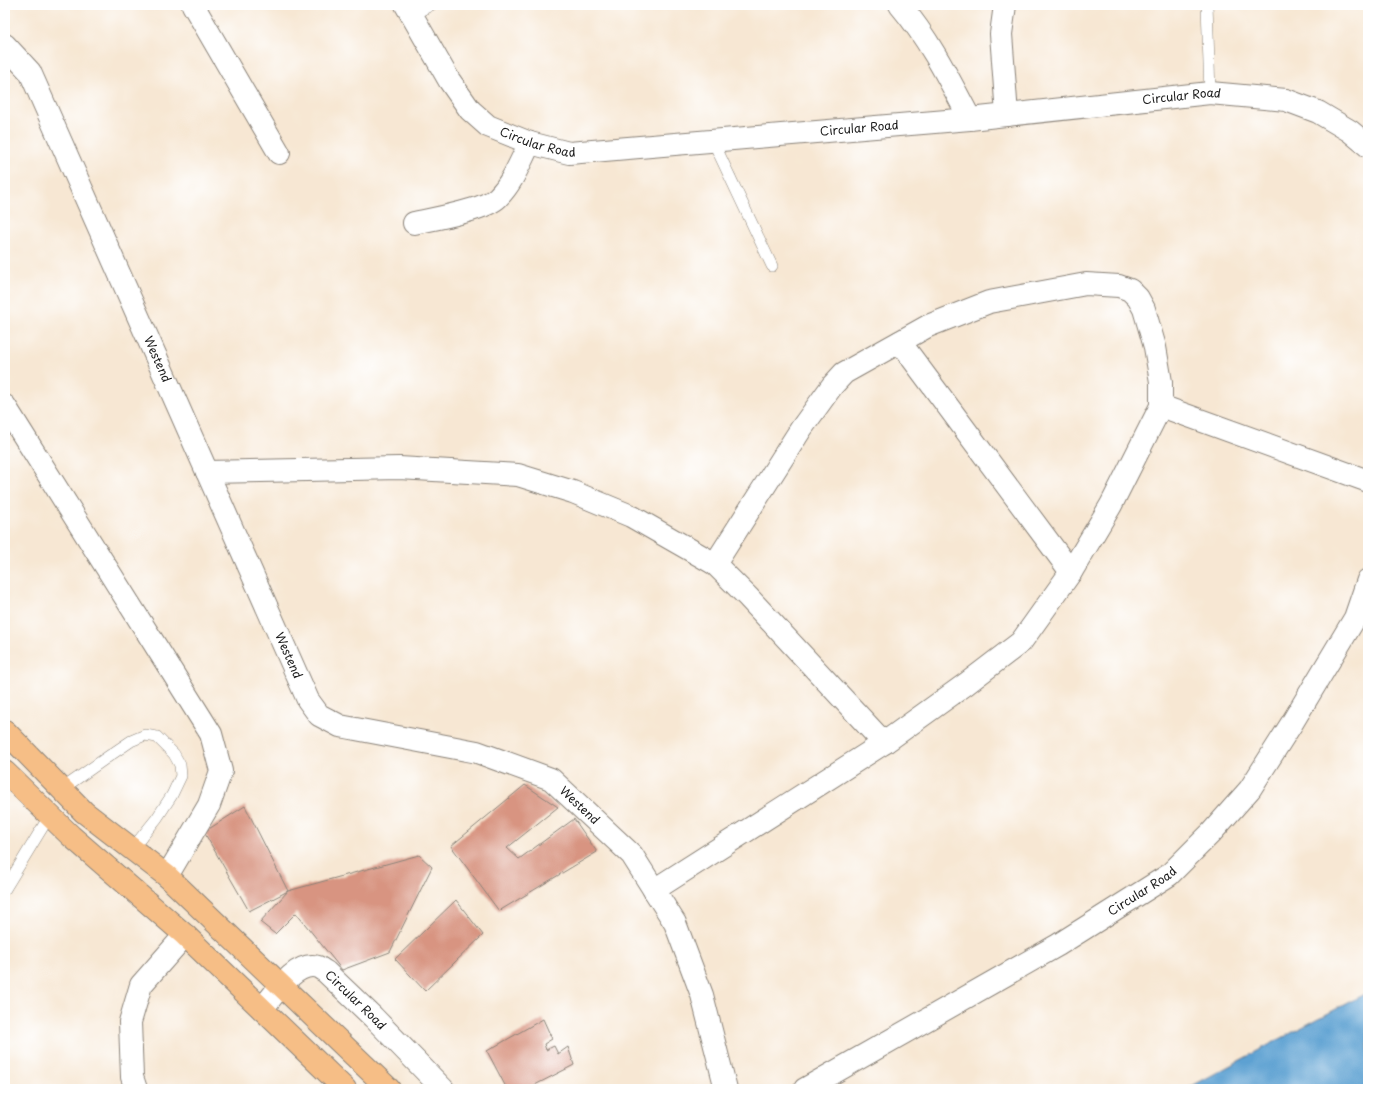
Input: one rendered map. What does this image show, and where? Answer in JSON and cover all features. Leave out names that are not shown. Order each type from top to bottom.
[{"type":"main road","points":[[5,731],[84,812],[167,876],[389,1089]]},
{"type":"main road","points":[[5,772],[71,836],[185,935],[345,1089]]},
{"type":"street","points":[[193,5],[279,153]]},
{"type":"street","points":[[900,5],[908,14],[936,56],[970,118]]},
{"type":"street","points":[[1005,5],[1001,34],[1007,115]]},
{"type":"street","name":"Circular Road","points":[[409,10],[449,80],[470,110],[488,126],[530,144],[569,153],[1007,115],[1210,93],[1286,100],[1318,112],[1350,132],[1368,146]]},
{"type":"street","name":"Westend","points":[[5,45],[30,72],[308,700],[319,715],[340,726],[477,752],[551,779],[632,855],[675,923],[702,995],[726,1089]]},
{"type":"street","points":[[414,223],[480,207],[497,198],[509,184],[530,144]]},
{"type":"street","points":[[654,890],[884,743],[1021,642],[1071,572],[1111,506],[1161,406],[1161,382],[1156,347],[1144,309],[1135,293],[1119,286],[1086,284],[989,302],[928,326],[844,373],[832,386],[801,428],[715,564]]},
{"type":"street","points":[[900,342],[1071,572]]},
{"type":"street","points":[[5,406],[211,734],[221,771],[209,805],[167,876]]},
{"type":"street","points":[[1161,406],[1368,481]]},
{"type":"street","points":[[207,472],[399,468],[518,475],[573,492],[631,516],[715,564],[748,597],[884,743]]},
{"type":"street","name":"Circular Road","points":[[805,1089],[1058,945],[1169,875],[1211,833],[1250,789],[1355,618],[1368,580]]},
{"type":"street","points":[[136,1089],[132,1077],[130,1022],[141,985],[185,935]]},
{"type":"street","name":"Circular Road","points":[[262,1010],[289,976],[301,968],[310,966],[318,967],[326,972],[444,1089]]},
{"type":"lane","points":[[409,10],[431,5]]},
{"type":"lane","points":[[1208,5],[1210,93]]},
{"type":"lane","points":[[713,141],[772,266]]},
{"type":"lane","points":[[62,789],[131,742],[145,735],[157,737],[174,754],[180,765],[181,776],[172,795],[157,818],[132,849]]},
{"type":"lane","points":[[5,889],[50,815]]},
{"type":"water","points":[[1368,992],[1368,1089],[1186,1089]]},
{"type":"building","points":[[525,785],[558,807],[507,848],[519,859],[574,819],[597,852],[499,911],[451,846]]},
{"type":"building","points":[[245,806],[288,891],[249,911],[204,832]]},
{"type":"building","points":[[419,855],[432,867],[390,952],[342,970],[296,913],[275,934],[260,922],[288,891]]},
{"type":"building","points":[[456,900],[483,935],[425,991],[395,959]]},
{"type":"building","points":[[543,1019],[552,1039],[544,1044],[546,1050],[554,1046],[558,1054],[568,1047],[574,1065],[527,1089],[507,1089],[487,1051]]}]
